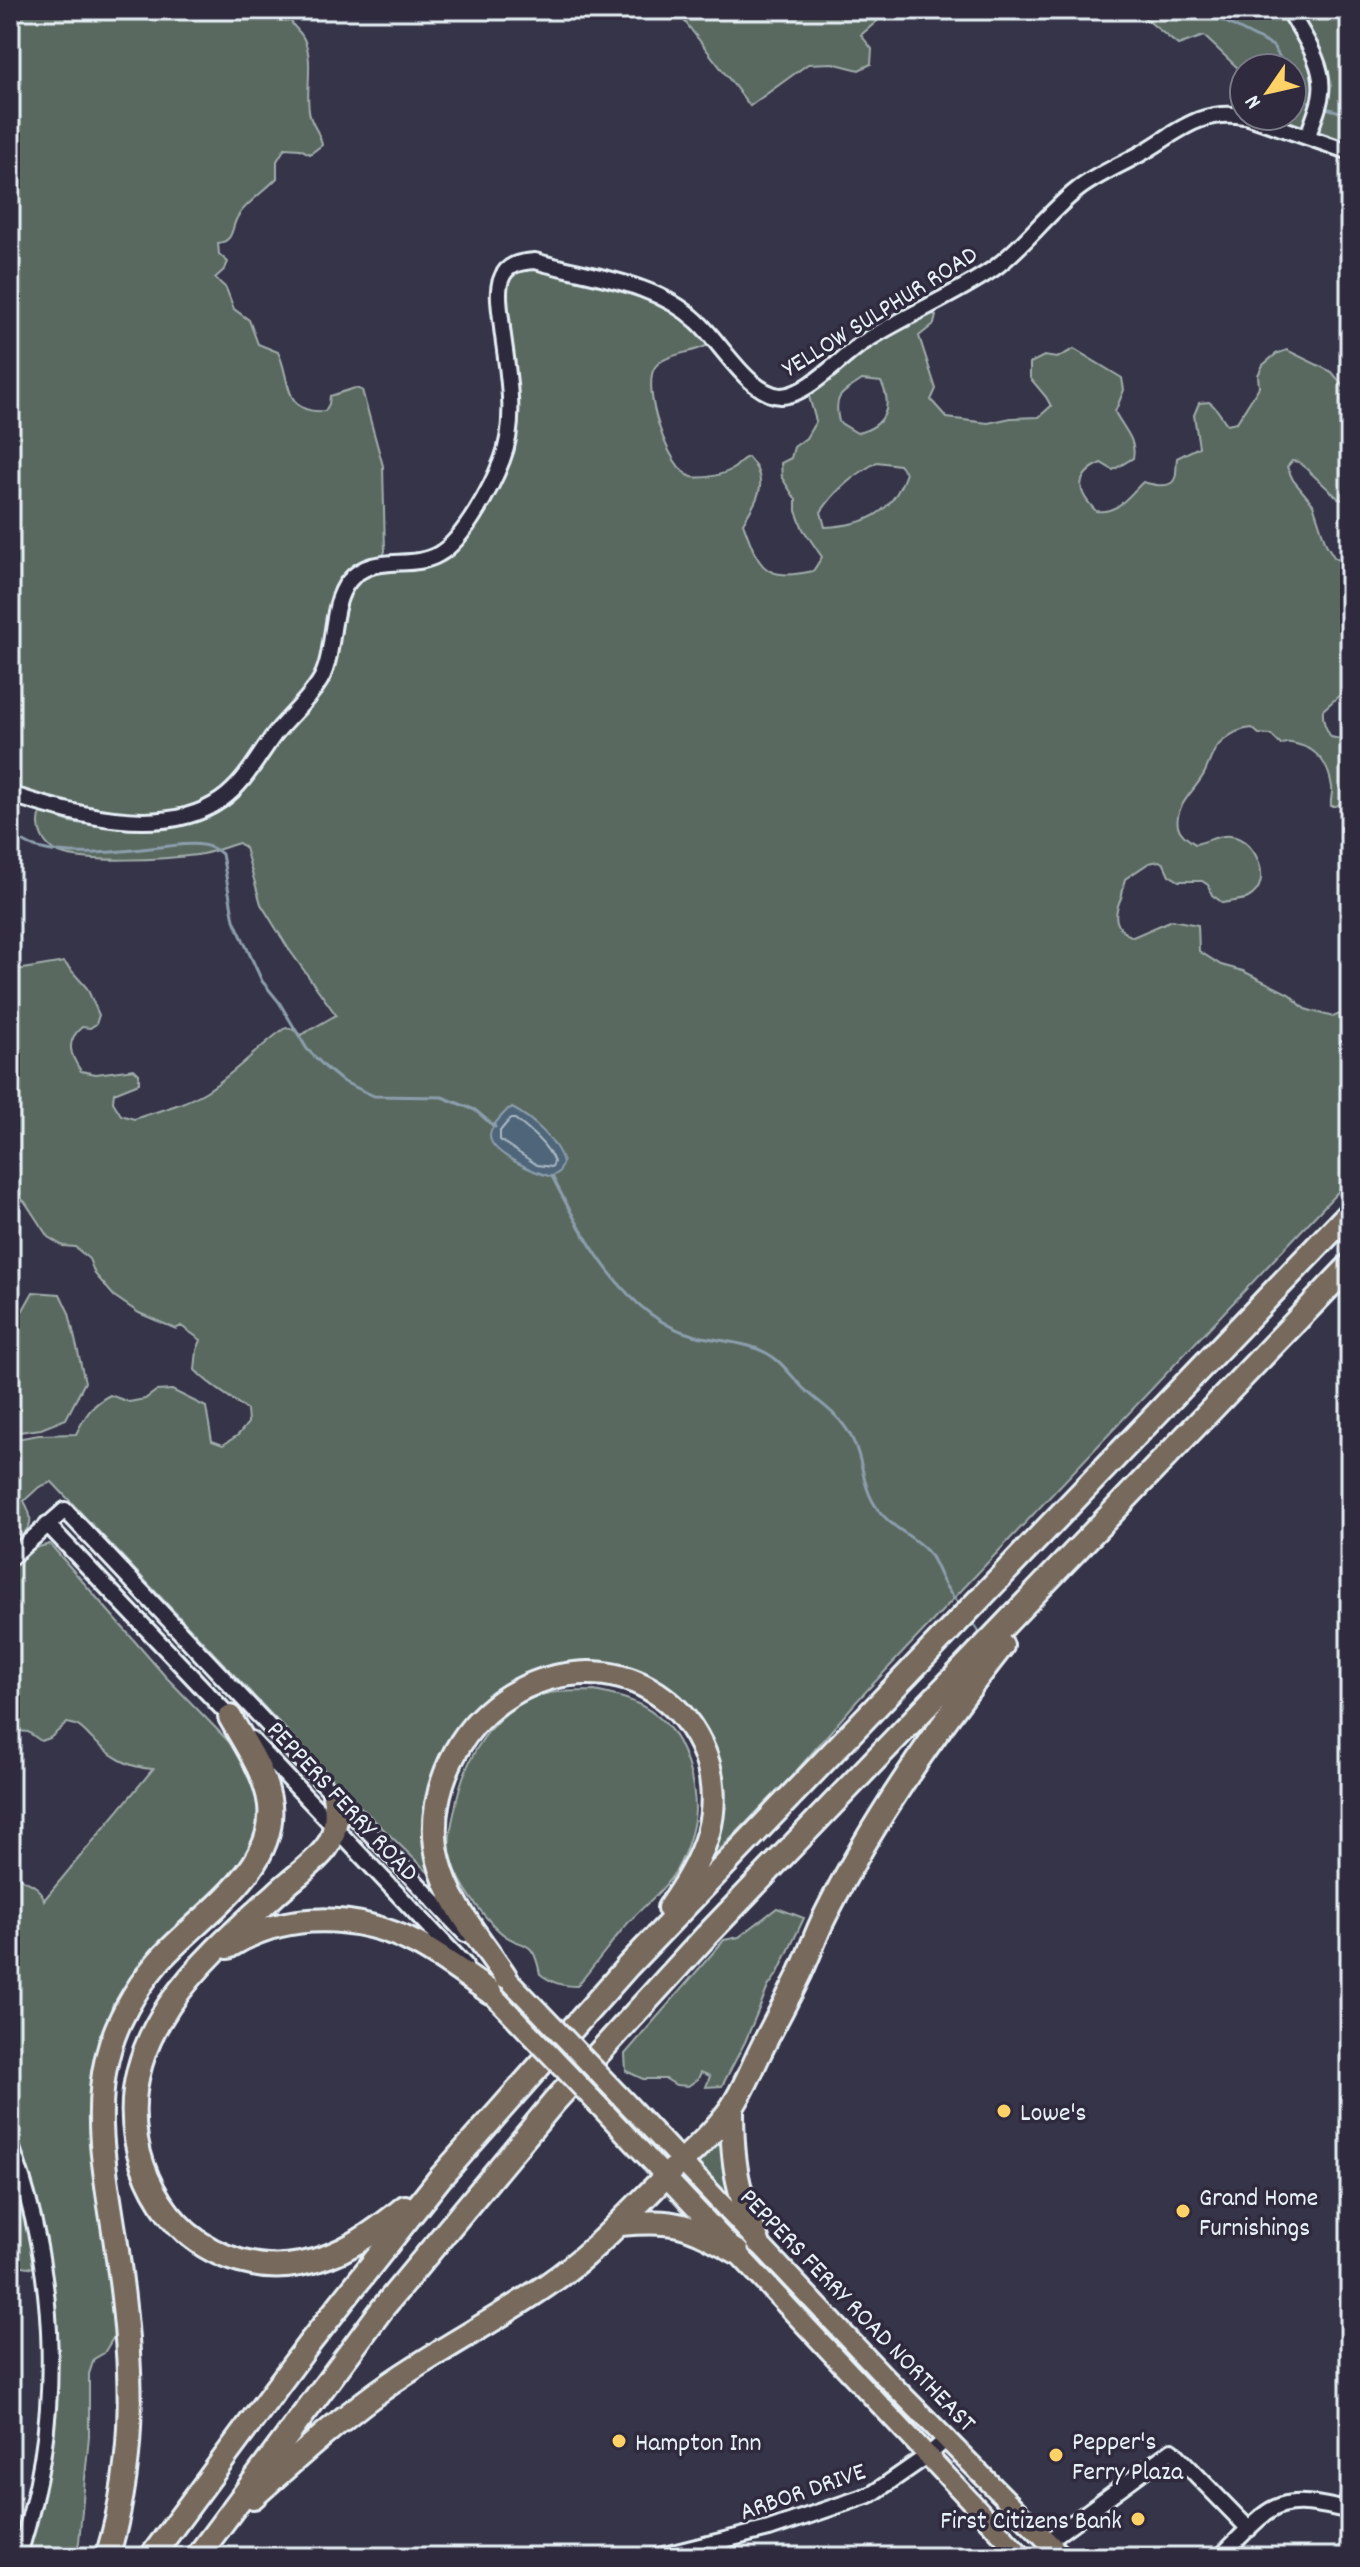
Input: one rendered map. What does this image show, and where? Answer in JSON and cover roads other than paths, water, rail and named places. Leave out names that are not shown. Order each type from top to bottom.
[{"type":"highway","points":[[151,2557],[308,2345],[440,2178],[628,1966],[1350,1210]]},
{"type":"highway","points":[[197,2557],[382,2309],[554,2102],[696,1947],[1350,1265]]},
{"type":"highway","points":[[1292,1326],[1350,1273]]},
{"type":"highway","points":[[219,2527],[301,2454],[380,2391],[549,2284],[621,2224],[732,2108],[798,1979],[826,1914],[867,1841],[912,1767],[1047,1581]]},
{"type":"highway","points":[[498,1984],[445,1881],[434,1837],[440,1787],[460,1743],[476,1723],[494,1706],[536,1682],[557,1676],[606,1673],[627,1678],[668,1699],[684,1715],[707,1757],[712,1781],[712,1808],[709,1831],[701,1853],[675,1899],[628,1966]]},
{"type":"highway","points":[[107,2557],[119,2511],[126,2465],[132,2387],[125,2307],[102,2143],[103,2083],[107,2057],[116,2032],[141,1986],[171,1947],[243,1879],[265,1846],[270,1827],[266,1787],[230,1717]]},
{"type":"highway","points":[[334,1795],[337,1811],[327,1847],[195,1972],[178,1990],[153,2029],[137,2075],[134,2127],[138,2150],[147,2176],[165,2208],[190,2235],[227,2257],[255,2265],[281,2267],[302,2264],[343,2251],[391,2219],[440,2178]]},
{"type":"highway","points":[[195,1972],[215,1955],[257,1933],[302,1921],[325,1919],[348,1921],[393,1933],[498,1984]]},
{"type":"highway","points":[[732,2108],[732,2155],[740,2197],[758,2242]]},
{"type":"highway","points":[[621,2224],[673,2222],[691,2227],[737,2252]]},
{"type":"main road","name":"PEPPERS FERRY ROAD","points":[[498,1984],[531,2003],[619,2095]]},
{"type":"main road","name":"PEPPERS FERRY ROAD","points":[[498,1984],[517,2020],[604,2111]]},
{"type":"main road","name":"PEPPERS FERRY ROAD NORTHEAST","points":[[619,2095],[737,2252],[1023,2557]]},
{"type":"main road","name":"PEPPERS FERRY ROAD NORTHEAST","points":[[604,2111],[758,2242],[885,2377],[1063,2557]]},
{"type":"street","points":[[1289,10],[1319,67],[1322,81],[1308,136]]},
{"type":"street","name":"YELLOW SULPHUR ROAD","points":[[10,794],[89,815],[161,820],[205,809],[238,784],[321,678],[340,599],[348,582],[364,568],[439,555],[456,539],[503,459],[509,439],[510,417],[500,282],[507,269],[521,262],[535,261],[651,291],[675,302],[698,321],[755,386],[769,394],[784,396],[800,391],[862,344],[997,266],[1077,189],[1102,173],[1194,120],[1210,115],[1228,116]]},
{"type":"street","name":"YELLOW SULPHUR ROAD","points":[[1295,132],[1350,152]]},
{"type":"street","name":"PEPPERS FERRY ROAD","points":[[65,1510],[334,1795],[498,1984],[334,1828],[47,1524],[65,1510]]},
{"type":"street","points":[[10,1558],[47,1524]]},
{"type":"street","points":[[10,2143],[29,2199],[41,2250],[49,2310],[51,2365],[39,2478],[18,2557]]},
{"type":"street","name":"ARBOR DRIVE","points":[[656,2557],[754,2534],[848,2504],[889,2484],[948,2438]]},
{"type":"street","points":[[1048,2541],[1172,2450],[1249,2529]]},
{"type":"street","points":[[1220,2557],[1269,2510],[1280,2504],[1308,2501],[1348,2511],[1350,2494]]},
{"type":"water","points":[[512,1108],[550,1138],[560,1154],[563,1162],[559,1172],[552,1177],[515,1162],[492,1143],[492,1129]]},
{"type":"waterway","points":[[1202,10],[1273,46],[1277,52]]},
{"type":"waterway","points":[[1326,108],[1350,115]]},
{"type":"waterway","points":[[10,836],[34,847],[69,853],[103,853],[190,844],[216,850],[222,854],[234,920],[262,981],[279,1002],[307,1049],[325,1067],[342,1081],[374,1096],[442,1097],[475,1110],[495,1127]]},
{"type":"waterway","points":[[552,1176],[608,1271],[647,1311],[669,1326],[693,1335],[748,1346],[769,1354],[839,1419],[855,1445],[869,1493],[877,1508],[927,1551],[944,1584],[962,1607]]},
{"type":"waterway","points":[[971,1620],[983,1637]]},
{"type":"place","name":"Lowe's","points":[[1004,2111]]},
{"type":"place","name":"Grand Home Furnishings","points":[[1183,2211]]},
{"type":"place","name":"Hampton Inn","points":[[619,2441]]},
{"type":"place","name":"Pepper's Ferry Plaza","points":[[1056,2455]]},
{"type":"place","name":"First Citizens Bank","points":[[1138,2519]]}]
